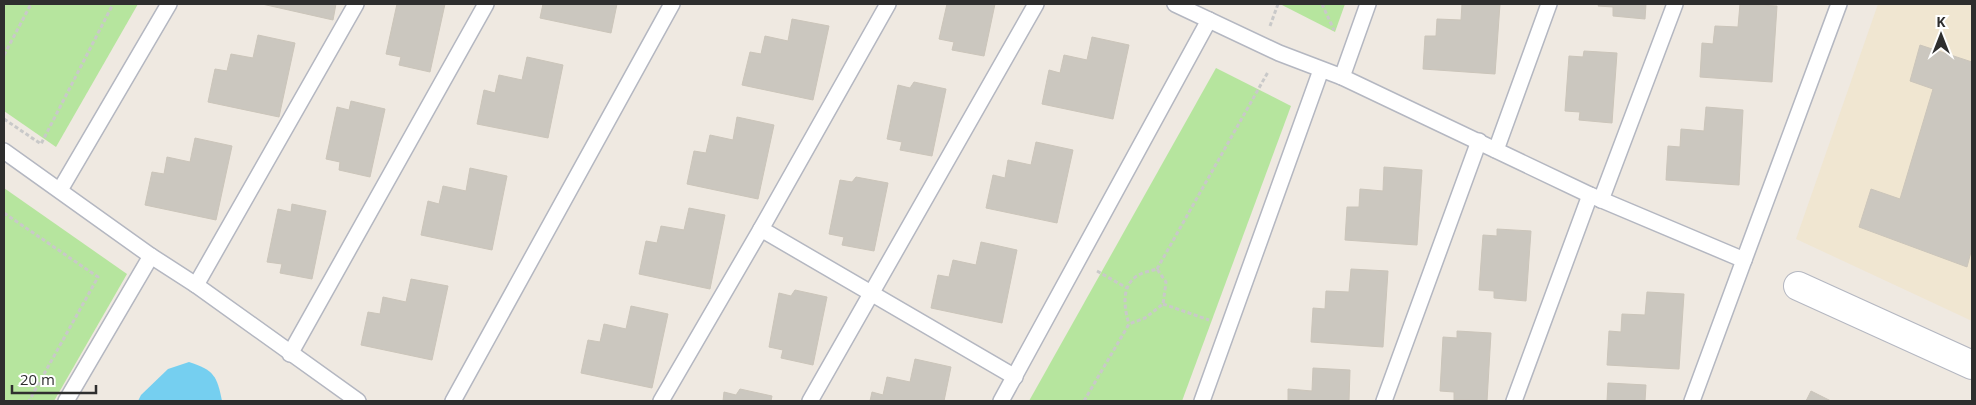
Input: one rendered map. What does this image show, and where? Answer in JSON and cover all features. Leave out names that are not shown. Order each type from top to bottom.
[{"type":"street","points":[[1798,286],[1972,365]]},
{"type":"lane","points":[[60,190],[169,4]]},
{"type":"lane","points":[[196,285],[356,4]]},
{"type":"lane","points":[[290,354],[486,4]]},
{"type":"lane","points":[[453,401],[672,4]]},
{"type":"lane","points":[[661,401],[888,4]]},
{"type":"lane","points":[[810,401],[1036,4]]},
{"type":"lane","points":[[1342,77],[1368,4]]},
{"type":"lane","points":[[1496,150],[1549,4]]},
{"type":"lane","points":[[1514,401],[1675,4]]},
{"type":"lane","points":[[1692,401],[1839,4]]},
{"type":"lane","points":[[1183,5],[1209,20],[1279,53],[1342,77],[1596,197],[1744,260]]},
{"type":"lane","points":[[1001,401],[1209,20]]},
{"type":"lane","points":[[1202,401],[1321,70]]},
{"type":"lane","points":[[1384,401],[1479,141]]},
{"type":"lane","points":[[4,151],[358,401]]},
{"type":"lane","points":[[761,228],[1014,377]]},
{"type":"lane","points":[[66,401],[151,256]]},
{"type":"path","points":[[4,55],[31,4]]},
{"type":"path","points":[[4,119],[41,144],[113,4]]},
{"type":"path","points":[[1322,4],[1335,32]]},
{"type":"path","points":[[1129,324],[1124,310],[1127,288],[1137,276],[1157,269],[1279,53]]},
{"type":"path","points":[[4,213],[98,277],[29,401]]},
{"type":"path","points":[[1078,261],[1127,288]]},
{"type":"path","points":[[1084,401],[1129,324],[1145,318],[1163,304],[1166,282],[1157,269]]},
{"type":"path","points":[[1163,304],[1228,327]]},
{"type":"shaded area","points":[[1878,4],[1972,4],[1972,321],[1796,239]]},
{"type":"green space","points":[[4,4],[138,4],[56,147],[4,111]]},
{"type":"green space","points":[[1280,4],[1345,4],[1335,32]]},
{"type":"green space","points":[[1216,68],[1291,106],[1182,401],[1029,401]]},
{"type":"green space","points":[[4,188],[127,274],[54,401],[4,401]]},
{"type":"water","points":[[189,362],[204,368],[213,375],[222,401],[138,401],[141,395],[168,369]]},
{"type":"building","points":[[262,4],[336,4],[333,20]]},
{"type":"building","points":[[397,4],[445,4],[430,72],[399,65],[401,57],[386,54]]},
{"type":"building","points":[[543,4],[617,4],[611,33],[540,18]]},
{"type":"building","points":[[947,4],[995,4],[984,56],[952,50],[954,42],[939,39]]},
{"type":"building","points":[[1462,4],[1500,4],[1495,74],[1423,69],[1425,36],[1436,36],[1437,19],[1461,20]]},
{"type":"building","points":[[1599,4],[1646,4],[1645,19],[1613,16],[1613,7],[1598,6]]},
{"type":"building","points":[[1740,4],[1777,6],[1772,82],[1700,77],[1702,43],[1713,44],[1715,26],[1738,27]]},
{"type":"building","points":[[792,19],[829,26],[813,100],[742,85],[750,52],[761,54],[765,36],[788,41]]},
{"type":"building","points":[[258,35],[295,43],[279,117],[208,102],[215,69],[227,71],[231,54],[253,58]]},
{"type":"building","points":[[1092,37],[1129,45],[1113,119],[1042,104],[1049,70],[1060,73],[1064,55],[1087,60]]},
{"type":"building","points":[[1920,45],[1972,62],[1972,248],[1967,267],[1859,227],[1871,189],[1900,199],[1933,89],[1910,81]]},
{"type":"building","points":[[1584,51],[1617,53],[1612,123],[1579,120],[1580,112],[1565,111],[1569,56],[1583,57]]},
{"type":"building","points":[[527,57],[563,65],[548,138],[477,124],[484,90],[495,93],[499,75],[522,80]]},
{"type":"building","points":[[914,82],[946,89],[932,156],[900,150],[902,142],[887,139],[898,85],[910,88]]},
{"type":"building","points":[[351,101],[385,109],[370,177],[339,170],[340,162],[326,159],[337,107],[349,110]]},
{"type":"building","points":[[1706,107],[1743,110],[1739,185],[1666,180],[1668,146],[1680,147],[1681,129],[1704,131]]},
{"type":"building","points":[[737,117],[774,125],[758,199],[687,184],[694,151],[706,153],[710,135],[733,140]]},
{"type":"building","points":[[195,138],[232,146],[216,220],[145,205],[152,172],[164,174],[167,157],[190,162]]},
{"type":"building","points":[[1036,142],[1073,150],[1057,223],[986,208],[993,175],[1005,178],[1008,160],[1031,165]]},
{"type":"building","points":[[1384,167],[1422,170],[1417,245],[1345,240],[1347,207],[1359,207],[1360,189],[1383,191]]},
{"type":"building","points":[[470,168],[507,176],[492,250],[421,235],[428,201],[439,204],[443,186],[466,191]]},
{"type":"building","points":[[856,177],[888,183],[874,251],[842,245],[844,237],[829,234],[840,180],[852,182]]},
{"type":"building","points":[[292,204],[326,211],[312,279],[280,273],[282,264],[267,262],[278,209],[291,212]]},
{"type":"building","points":[[689,208],[725,215],[710,289],[639,274],[646,241],[657,243],[661,226],[684,230]]},
{"type":"building","points":[[1497,229],[1531,231],[1526,301],[1494,298],[1494,291],[1479,290],[1483,235],[1497,236]]},
{"type":"building","points":[[981,242],[1017,250],[1002,323],[931,308],[938,275],[949,277],[953,260],[976,265]]},
{"type":"building","points":[[1351,269],[1388,271],[1383,347],[1311,342],[1313,308],[1325,309],[1326,291],[1349,292]]},
{"type":"building","points":[[411,279],[448,286],[432,360],[361,345],[368,312],[380,314],[383,297],[406,302]]},
{"type":"building","points":[[795,290],[827,297],[813,365],[781,358],[783,350],[769,347],[779,293],[791,296]]},
{"type":"building","points":[[1647,292],[1684,294],[1679,369],[1607,365],[1609,331],[1621,332],[1622,314],[1645,315]]},
{"type":"building","points":[[631,306],[668,314],[652,388],[581,373],[588,340],[600,342],[604,324],[626,329]]},
{"type":"building","points":[[1457,331],[1491,333],[1487,401],[1454,400],[1454,392],[1440,391],[1443,337],[1457,338]]},
{"type":"building","points":[[915,359],[951,367],[944,401],[870,401],[872,392],[883,395],[887,377],[910,382]]},
{"type":"building","points":[[1313,368],[1350,370],[1349,401],[1288,401],[1288,389],[1312,391]]},
{"type":"building","points":[[1608,383],[1646,385],[1645,401],[1607,401]]},
{"type":"building","points":[[740,389],[772,396],[771,401],[723,401],[724,392],[736,395]]},
{"type":"building","points":[[1811,391],[1831,401],[1806,401]]}]
